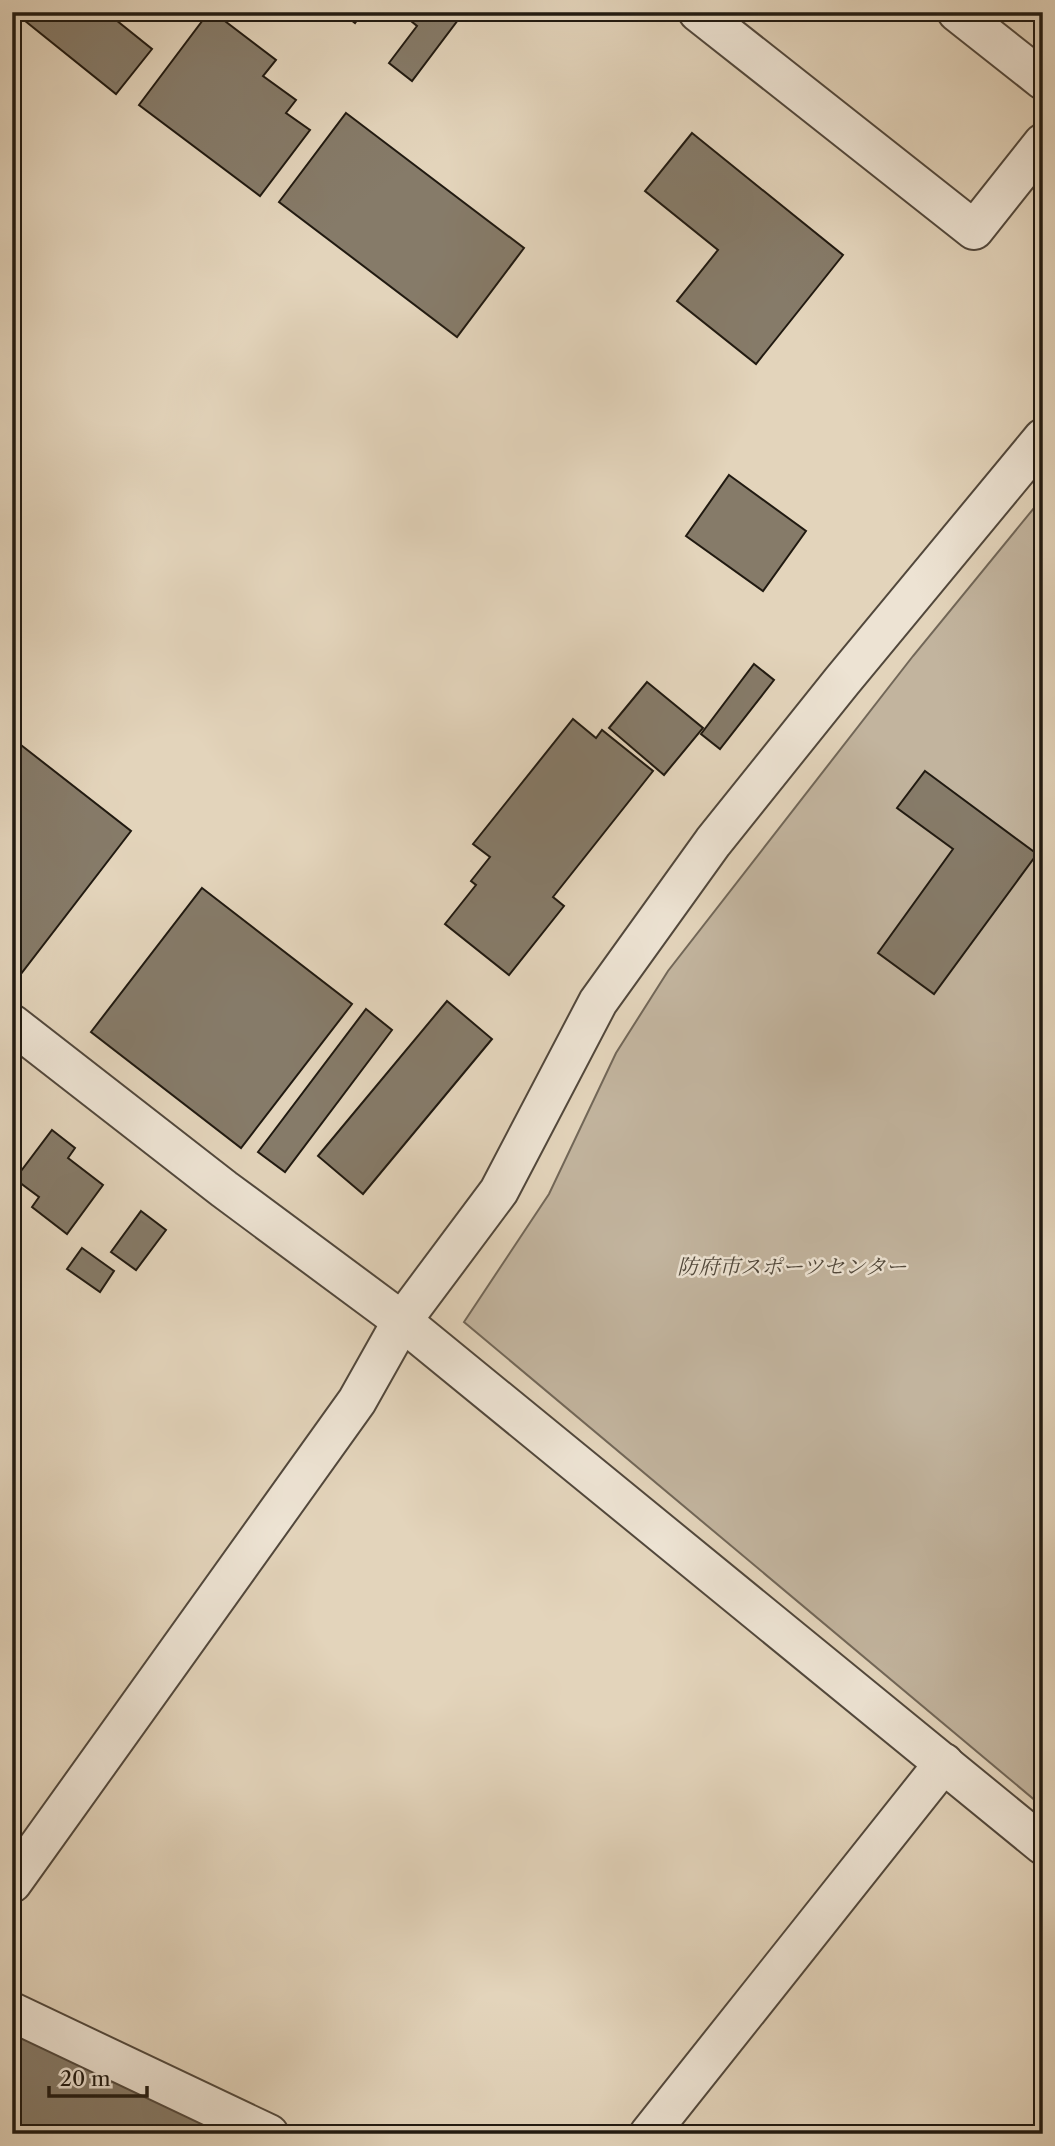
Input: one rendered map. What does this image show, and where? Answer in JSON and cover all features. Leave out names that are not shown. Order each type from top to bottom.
[{"type":"street","points":[[698,12],[974,230],[1043,143]]},
{"type":"street","points":[[957,12],[1043,80]]},
{"type":"street","points":[[12,1883],[357,1401],[402,1321],[499,1191],[598,1002],[713,842],[850,670],[1043,438]]},
{"type":"street","points":[[12,1024],[224,1189],[402,1321],[1043,1846]]},
{"type":"street","points":[[649,2134],[944,1763]]},
{"type":"street","points":[[12,2012],[269,2134]]},
{"type":"green space","name":"防府市スポーツセンター","points":[[1043,497],[1043,1807],[464,1322],[549,1194],[616,1053],[668,971],[913,656]]},
{"type":"building","points":[[14,12],[106,12],[152,49],[116,94]]},
{"type":"building","points":[[209,12],[213,12],[276,60],[263,76],[296,100],[286,113],[310,130],[260,196],[139,105]]},
{"type":"building","points":[[341,12],[363,12],[355,23]]},
{"type":"building","points":[[400,12],[464,12],[412,81],[389,63],[417,26]]},
{"type":"building","points":[[346,113],[524,248],[457,337],[279,202]]},
{"type":"building","points":[[692,133],[843,255],[756,364],[677,301],[718,250],[645,191]]},
{"type":"building","points":[[729,475],[806,531],[763,591],[686,536]]},
{"type":"building","points":[[754,664],[774,680],[720,749],[701,734]]},
{"type":"building","points":[[647,682],[703,728],[664,775],[609,728]]},
{"type":"building","points":[[573,719],[596,738],[602,730],[653,771],[553,897],[564,906],[509,975],[445,924],[476,885],[471,881],[490,857],[473,844]]},
{"type":"building","points":[[12,738],[131,831],[17,979],[12,975]]},
{"type":"building","points":[[925,771],[1037,854],[934,994],[878,953],[953,849],[897,808]]},
{"type":"building","points":[[202,888],[352,1004],[241,1148],[91,1032]]},
{"type":"building","points":[[447,1001],[492,1039],[363,1194],[318,1156]]},
{"type":"building","points":[[366,1009],[392,1030],[285,1172],[258,1152]]},
{"type":"building","points":[[52,1130],[75,1148],[68,1158],[103,1185],[67,1234],[32,1207],[39,1197],[15,1179]]},
{"type":"building","points":[[141,1211],[166,1230],[136,1270],[111,1252]]},
{"type":"building","points":[[82,1248],[114,1271],[100,1292],[67,1269]]},
{"type":"building","points":[[12,2025],[240,2134],[12,2134]]}]
